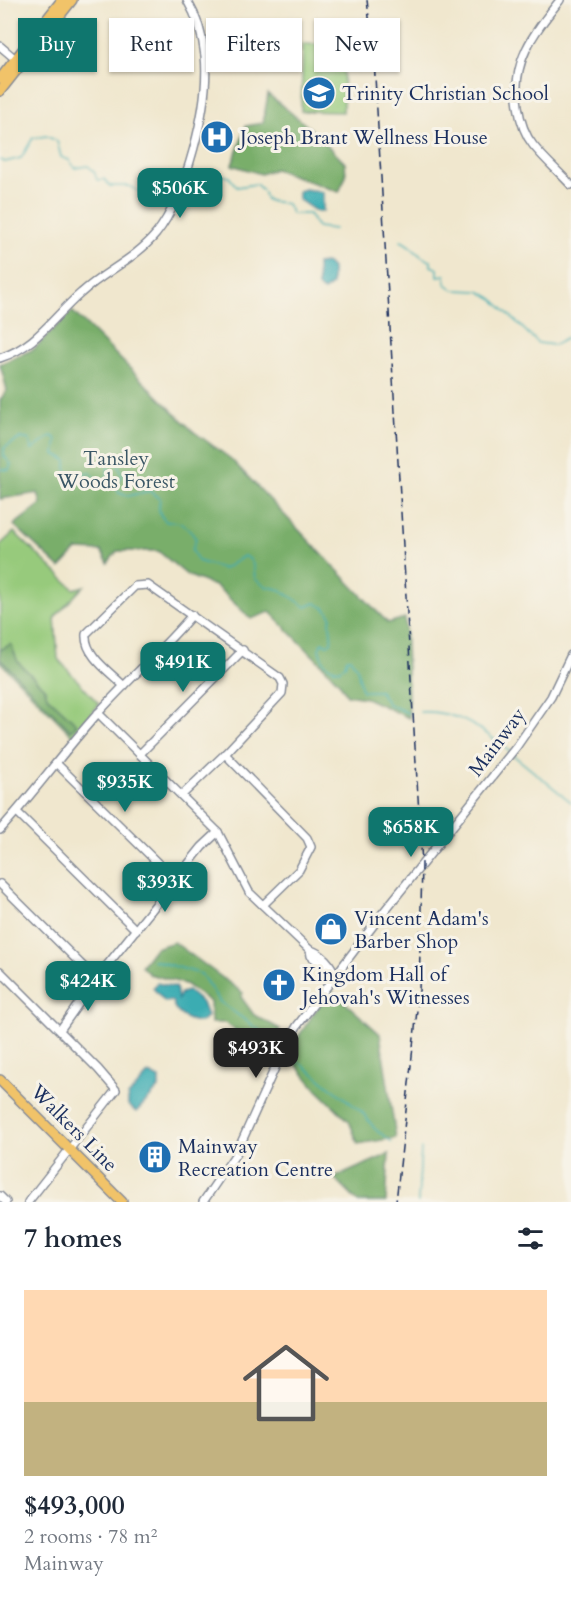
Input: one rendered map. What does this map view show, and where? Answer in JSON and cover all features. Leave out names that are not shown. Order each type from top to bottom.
[{"type":"main road","points":[[49,18],[62,0]]},
{"type":"main road","points":[[56,18],[72,0]]},
{"type":"main road","points":[[0,79],[18,62]]},
{"type":"main road","points":[[0,91],[18,62]]},
{"type":"main road","name":"Walkers Line","points":[[0,1080],[122,1202]]},
{"type":"street","points":[[0,358],[35,340],[82,291],[135,255],[159,229],[175,203],[186,176],[206,80],[202,38],[187,0]]},
{"type":"street","points":[[560,0],[525,48],[518,68],[516,90],[519,113],[532,144],[571,185]]},
{"type":"street","points":[[0,46],[18,62]]},
{"type":"street","points":[[123,686],[89,651],[85,643],[86,634],[135,586],[148,585],[280,678],[283,684],[282,693],[225,754],[182,795]]},
{"type":"street","points":[[0,830],[98,713],[170,642],[192,615]]},
{"type":"street","points":[[140,754],[243,651]]},
{"type":"street","name":"Mainway","points":[[202,1202],[237,1152],[283,1050],[297,1026],[517,746],[551,697],[571,655]]},
{"type":"street","points":[[98,713],[218,832],[242,882],[310,950],[331,965],[335,975]]},
{"type":"street","points":[[225,754],[307,838],[311,847],[298,870],[263,905]]},
{"type":"street","points":[[57,764],[175,880]]},
{"type":"street","points":[[17,812],[136,930]]},
{"type":"street","points":[[60,1030],[96,980],[175,880],[218,832]]},
{"type":"street","points":[[0,884],[96,980]]},
{"type":"street","points":[[0,970],[116,1090],[71,1151],[28,1202]]},
{"type":"street","points":[[0,1196],[6,1202]]},
{"type":"green space","points":[[303,44],[314,44],[314,72],[344,72],[343,112],[301,111]]},
{"type":"green space","points":[[268,94],[311,129],[345,163],[346,176],[339,192],[275,169],[261,174],[232,165],[246,126],[263,123]]},
{"type":"green space","name":"Tansley Woods Forest","points":[[72,311],[193,431],[231,459],[388,623],[405,618],[409,718],[366,698],[347,695],[339,682],[270,612],[251,619],[217,587],[187,575],[158,551],[117,551],[108,563],[101,551],[77,550],[60,568],[14,525],[41,504],[38,493],[0,499],[0,400],[7,390],[0,364],[34,349]]},
{"type":"green space","points":[[14,532],[74,589],[84,586],[55,617],[58,659],[99,704],[74,737],[0,662],[0,545]]},
{"type":"green space","points":[[11,644],[18,662],[45,689],[47,696],[77,724],[71,731],[0,659],[0,650]]},
{"type":"green space","points":[[174,942],[243,993],[241,997],[254,1015],[280,1029],[267,1052],[225,1023],[211,1023],[210,1002],[185,984],[149,974],[141,966],[155,948]]},
{"type":"green space","points":[[330,989],[380,1034],[396,1138],[358,1144],[349,1121],[317,1090],[290,1057],[290,1049]]},
{"type":"green space","points":[[389,1154],[386,1202],[358,1202],[334,1178]]},
{"type":"water","points":[[305,189],[323,192],[323,211],[317,212],[298,199],[298,191]]},
{"type":"water","points":[[327,263],[332,269],[332,285],[324,291],[318,287],[317,264]]},
{"type":"water","points":[[157,983],[176,987],[178,999],[181,993],[188,991],[202,1003],[207,1016],[201,1022],[191,1021],[183,1016],[176,1010],[172,1001],[165,1002],[153,988]]},
{"type":"water","points":[[148,1074],[159,1078],[159,1088],[136,1112],[128,1105],[128,1096]]},
{"type":"waterway","points":[[0,160],[5,162],[21,158],[33,138],[46,136],[57,141],[61,157],[69,160],[75,168],[88,166],[94,171],[97,180],[104,179],[110,186],[129,186],[147,196],[167,188]]},
{"type":"waterway","points":[[208,172],[229,177],[237,187],[256,184],[263,191],[267,200],[287,204],[292,214],[309,214],[317,227],[334,229]]},
{"type":"waterway","points":[[401,241],[423,258],[431,261],[431,266],[438,269],[438,276],[445,275],[446,284],[454,290],[479,291],[492,298],[538,343],[554,345],[571,336]]},
{"type":"waterway","points":[[0,469],[9,470],[11,464],[4,456],[4,448],[21,438],[30,440],[32,450],[51,436],[54,437],[57,440],[55,454],[66,460],[66,469],[71,475],[76,477],[89,472],[101,483],[108,475],[108,459],[115,456],[122,475],[116,487],[119,493],[128,496],[149,491],[160,498],[159,512],[162,517],[167,522],[184,525],[196,539],[192,550],[198,561],[224,569],[244,556],[247,557],[252,562],[255,579],[265,586],[281,590],[306,607],[315,603],[325,608],[331,616],[331,643],[327,645],[322,642],[319,649],[325,663],[339,670],[345,665],[347,658],[350,658],[357,668],[362,691],[380,691],[388,704],[408,713]]},
{"type":"waterway","points":[[420,712],[433,712],[457,718],[490,736],[510,752]]},
{"type":"waterway","points":[[513,755],[571,802]]},
{"type":"waterway","points":[[153,960],[201,974],[220,1002],[277,1043]]},
{"type":"waterway","points":[[290,1055],[362,1112],[375,1129],[392,1142]]},
{"type":"waterway","points":[[418,1202],[421,1149]]},
{"type":"railway","points":[[367,0],[374,60],[422,864],[419,992],[396,1202]]},
{"type":"place","name":"Trinity Christian School","points":[[319,93]]},
{"type":"place","name":"Joseph Brant Wellness House","points":[[217,137]]},
{"type":"place","name":"Vincent Adam's Barber Shop","points":[[331,929]]},
{"type":"place","name":"Kingdom Hall of Jehovah's Witnesses","points":[[279,985]]},
{"type":"place","name":"Mainway Recreation Centre","points":[[155,1157]]}]
